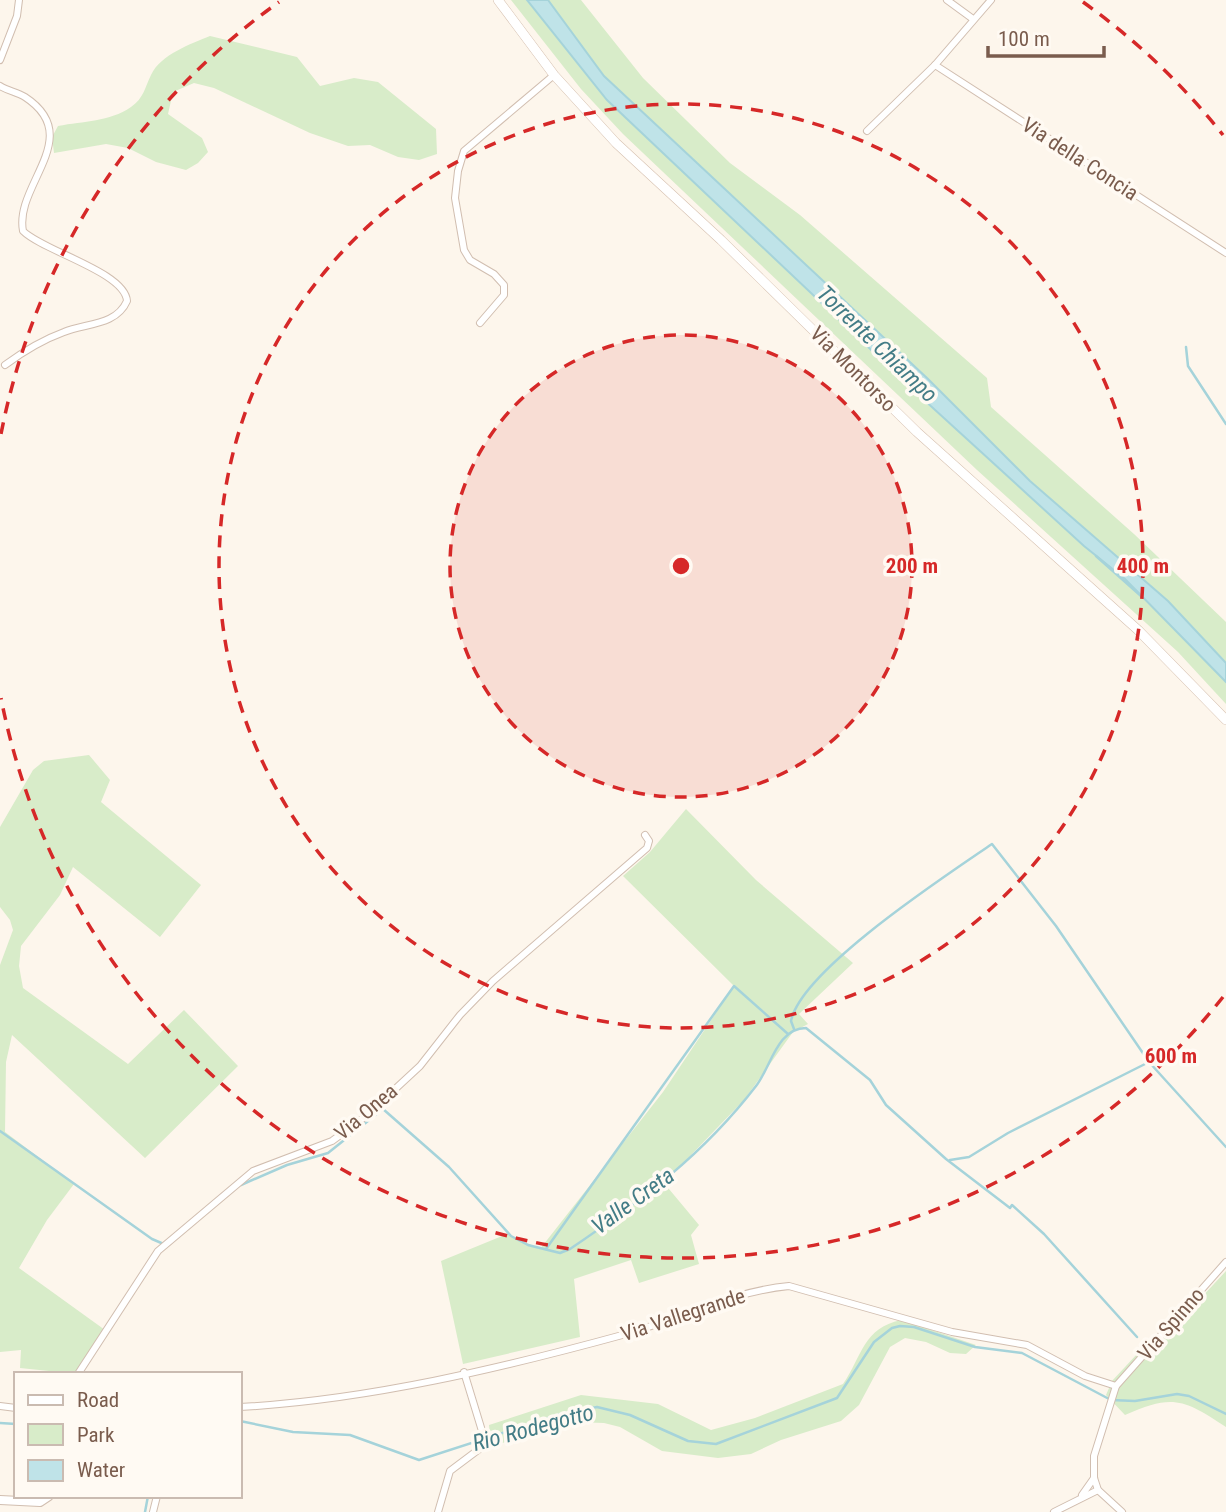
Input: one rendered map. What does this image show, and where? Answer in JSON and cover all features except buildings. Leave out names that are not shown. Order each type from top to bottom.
[{"type":"main road","name":"Via Montorso","points":[[498,0],[554,75],[616,143],[721,240],[917,432],[1138,630],[1226,720]]},
{"type":"street","points":[[0,60],[17,16],[19,0]]},
{"type":"street","points":[[947,0],[973,19]]},
{"type":"street","points":[[867,131],[934,65],[990,0]]},
{"type":"street","name":"Via della Concia","points":[[934,65],[1226,253]]},
{"type":"street","points":[[480,323],[504,295],[503,285],[494,274],[470,260],[464,250],[455,198],[464,152],[554,75]]},
{"type":"street","points":[[0,86],[24,96],[36,107],[49,130],[51,145],[22,214],[23,231],[30,239],[85,265],[122,287],[127,301],[124,308],[99,324],[54,336],[29,347],[5,365]]},
{"type":"street","name":"Via Onea","points":[[79,1372],[158,1251],[253,1171],[332,1141],[366,1116],[420,1066],[460,1015],[493,981],[647,848],[649,841],[645,835]]},
{"type":"street","name":"Via Spinno","points":[[1116,1386],[1226,1262]]},
{"type":"street","name":"Via Vallegrande","points":[[242,1407],[307,1403],[578,1347],[765,1289],[789,1286],[952,1332],[1027,1345],[1085,1377],[1116,1386]]},
{"type":"street","points":[[438,1512],[450,1471],[485,1440],[464,1372]]},
{"type":"street","points":[[1116,1386],[1094,1456],[1094,1478],[1098,1490],[1122,1512]]},
{"type":"street","points":[[1082,1497],[1094,1478]]},
{"type":"street","points":[[1055,1512],[1098,1490]]},
{"type":"street","points":[[0,1500],[40,1502],[46,1498]]},
{"type":"green space","points":[[511,0],[527,0],[607,100],[922,398],[1084,546],[1125,579],[1226,682],[1226,704],[1178,652],[977,470],[623,134],[581,89]]},
{"type":"green space","points":[[548,0],[581,0],[643,78],[730,163],[800,215],[987,378],[991,407],[1134,534],[1226,622],[1226,663],[1168,601],[1030,481],[927,378],[604,76]]},
{"type":"green space","points":[[210,36],[297,57],[320,86],[354,78],[378,82],[436,129],[437,154],[419,160],[398,157],[370,145],[348,146],[310,133],[214,88],[194,83],[173,92],[168,114],[202,138],[208,152],[198,163],[186,170],[156,162],[128,148],[106,144],[54,153],[52,137],[58,126],[123,112],[135,104],[162,61]]},
{"type":"green space","points":[[89,755],[110,780],[101,802],[201,885],[160,937],[73,867],[60,895],[21,946],[19,966],[23,988],[128,1064],[184,1010],[238,1066],[145,1158],[12,1035],[6,1062],[5,1132],[74,1184],[47,1220],[19,1268],[105,1330],[79,1372],[20,1368],[21,1350],[0,1352],[0,965],[13,930],[10,920],[0,907],[0,827],[33,770],[44,761]]},
{"type":"green space","points":[[686,809],[756,880],[853,963],[799,1014],[808,1024],[793,1032],[744,1100],[664,1183],[699,1225],[691,1235],[699,1264],[639,1283],[631,1260],[574,1279],[580,1337],[463,1364],[441,1261],[507,1234],[540,1249],[663,1092],[734,986],[623,876],[650,852]]},
{"type":"green space","points":[[1226,1271],[1226,1427],[1199,1410],[1177,1403],[1155,1404],[1125,1415],[1106,1395],[1112,1381],[1138,1353],[1162,1340]]},
{"type":"green space","points":[[902,1320],[976,1345],[966,1354],[950,1353],[926,1342],[905,1338],[890,1347],[859,1405],[841,1421],[781,1440],[751,1454],[718,1458],[662,1451],[620,1427],[604,1423],[573,1422],[550,1434],[491,1445],[489,1425],[581,1395],[658,1404],[711,1430],[755,1418],[843,1384],[871,1336],[879,1329]]},
{"type":"water","points":[[527,0],[548,0],[604,76],[927,378],[1030,481],[1168,601],[1226,663],[1226,682],[1125,579],[1084,546],[922,398],[607,100]]},
{"type":"waterway","points":[[1186,347],[1188,366],[1226,424]]},
{"type":"waterway","name":"Torrente Chiampo","points":[[1096,556],[1141,596]]},
{"type":"waterway","points":[[794,1029],[791,1021],[801,1000],[820,976],[878,925],[992,844],[1056,926],[1149,1062],[1226,1147]]},
{"type":"waterway","points":[[546,1249],[734,986],[788,1034]]},
{"type":"waterway","name":"Valle Creta","points":[[241,1185],[287,1165],[328,1153],[383,1109],[449,1167],[511,1236],[528,1245],[560,1253],[622,1213],[693,1155],[756,1086],[781,1041],[788,1034],[806,1028],[870,1080],[886,1105],[946,1159],[1010,1208],[1012,1205],[1044,1234],[1137,1337]]},
{"type":"waterway","name":"Valle Creta","points":[[950,1160],[969,1157],[1008,1133],[1149,1062]]},
{"type":"waterway","name":"Valle Creta","points":[[0,1131],[152,1239],[166,1245]]},
{"type":"waterway","name":"Rio Rodegotto","points":[[242,1421],[293,1432],[350,1435],[419,1460],[561,1414],[597,1407],[630,1415],[688,1441],[716,1444],[837,1398],[874,1342],[892,1328],[900,1326],[914,1327],[975,1347],[1022,1353],[1111,1400],[1135,1401],[1177,1394],[1189,1396],[1226,1414]]},
{"type":"waterway","name":"Rio Rodegotto","points":[[0,1423],[14,1424]]},
{"type":"waterway","points":[[145,1512],[148,1498]]}]
